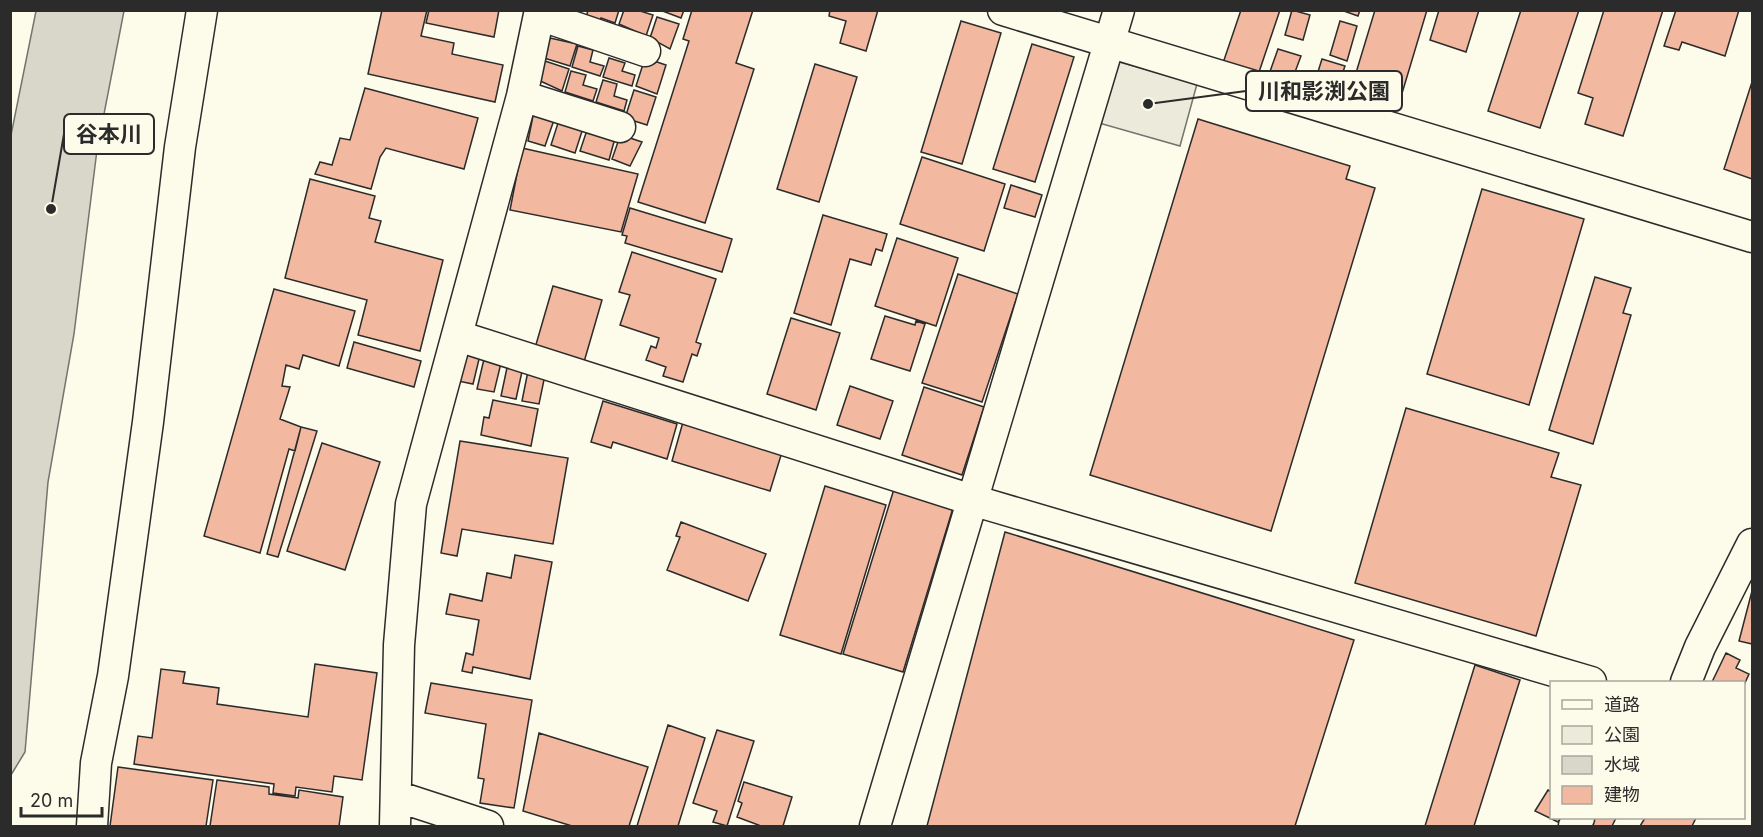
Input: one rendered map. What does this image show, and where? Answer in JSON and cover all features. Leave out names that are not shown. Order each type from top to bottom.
[{"type":"street","points":[[92,826],[96,763],[113,676],[148,422],[180,147],[202,10]]},
{"type":"street","points":[[1003,10],[1752,237]]},
{"type":"street","points":[[875,826],[1119,10]]},
{"type":"street","points":[[395,826],[399,645],[411,504],[522,96],[539,13],[645,51]]},
{"type":"street","points":[[522,96],[620,127]]},
{"type":"street","points":[[458,336],[972,500],[1588,681]]},
{"type":"street","points":[[1686,681],[1700,647],[1751,549]]},
{"type":"street","points":[[396,795],[488,826]]},
{"type":"green space","points":[[1116,61],[1197,84],[1180,146],[1099,123]]},
{"type":"water","points":[[36,11],[124,11],[97,150],[74,334],[48,482],[25,752],[11,775],[10,140]]},
{"type":"building","points":[[382,10],[427,10],[421,36],[454,43],[452,54],[503,65],[495,102],[368,74]]},
{"type":"building","points":[[429,10],[499,10],[494,37],[426,23]]},
{"type":"building","points":[[588,10],[619,10],[615,23],[601,18],[599,23],[586,18]]},
{"type":"building","points":[[624,10],[637,10],[653,15],[646,36],[619,24]]},
{"type":"building","points":[[660,10],[684,10],[681,18]]},
{"type":"building","points":[[692,10],[753,10],[736,63],[754,69],[705,223],[638,202],[689,41],[683,39]]},
{"type":"building","points":[[830,10],[878,10],[866,51],[840,43],[846,21],[829,16]]},
{"type":"building","points":[[1241,10],[1280,10],[1258,75],[1223,63]]},
{"type":"building","points":[[1292,10],[1310,15],[1303,40],[1285,35]]},
{"type":"building","points":[[1341,10],[1360,10],[1358,16]]},
{"type":"building","points":[[1375,10],[1427,10],[1397,110],[1349,96]]},
{"type":"building","points":[[1439,10],[1479,10],[1466,52],[1430,40]]},
{"type":"building","points":[[1521,10],[1579,10],[1540,128],[1488,111]]},
{"type":"building","points":[[1604,10],[1663,10],[1623,136],[1585,124],[1593,98],[1578,93]]},
{"type":"building","points":[[1676,10],[1739,10],[1725,56],[1682,42],[1679,50],[1664,46]]},
{"type":"building","points":[[657,17],[679,24],[670,49],[650,38]]},
{"type":"building","points":[[961,21],[1001,33],[962,164],[921,152]]},
{"type":"building","points":[[1340,21],[1357,26],[1347,61],[1330,55]]},
{"type":"building","points":[[550,38],[577,44],[570,66],[544,58]]},
{"type":"building","points":[[1032,44],[1074,57],[1035,182],[993,169]]},
{"type":"building","points":[[578,46],[593,50],[590,62],[604,66],[600,76],[572,67]]},
{"type":"building","points":[[1278,49],[1301,56],[1292,80],[1285,84],[1268,77]]},
{"type":"building","points":[[609,58],[625,63],[622,71],[635,75],[632,86],[603,77]]},
{"type":"building","points":[[645,58],[666,65],[657,94],[636,86]]},
{"type":"building","points":[[1322,59],[1345,66],[1335,95],[1321,90],[1325,81],[1316,78]]},
{"type":"building","points":[[542,60],[569,69],[562,91],[536,79]]},
{"type":"building","points":[[815,64],[857,77],[819,202],[777,189]]},
{"type":"building","points":[[571,71],[586,75],[583,85],[597,89],[593,101],[565,92]]},
{"type":"building","points":[[603,80],[617,84],[614,96],[627,100],[624,111],[596,102]]},
{"type":"building","points":[[1752,82],[1752,179],[1724,169]]},
{"type":"building","points":[[365,88],[478,118],[464,169],[386,148],[380,157],[371,189],[315,174],[320,162],[332,165],[340,138],[350,140]]},
{"type":"building","points":[[634,90],[656,97],[647,125],[625,118]]},
{"type":"building","points":[[534,111],[555,117],[545,146],[528,141]]},
{"type":"building","points":[[1198,119],[1350,166],[1346,179],[1375,188],[1271,531],[1090,475]]},
{"type":"building","points":[[558,123],[583,128],[575,153],[551,145]]},
{"type":"building","points":[[586,133],[615,138],[609,160],[580,151]]},
{"type":"building","points":[[627,137],[642,142],[630,166],[612,159],[619,139],[625,141]]},
{"type":"building","points":[[522,148],[638,174],[621,232],[510,210]]},
{"type":"building","points":[[922,157],[1005,184],[984,251],[900,224]]},
{"type":"building","points":[[310,179],[375,196],[369,218],[381,221],[375,242],[443,260],[420,351],[358,335],[367,300],[285,278]]},
{"type":"building","points":[[1011,185],[1042,195],[1035,217],[1004,208]]},
{"type":"building","points":[[1482,189],[1584,219],[1529,405],[1427,374]]},
{"type":"building","points":[[630,208],[732,239],[722,272],[625,243],[627,236],[622,235]]},
{"type":"building","points":[[823,215],[887,234],[882,251],[876,249],[871,265],[850,259],[831,325],[794,313]]},
{"type":"building","points":[[897,238],[958,258],[936,326],[875,306]]},
{"type":"building","points":[[632,252],[716,279],[696,342],[701,344],[697,356],[692,354],[683,382],[663,376],[666,367],[646,360],[651,346],[656,348],[659,338],[620,325],[630,295],[619,292]]},
{"type":"building","points":[[958,274],[1018,294],[982,402],[922,383]]},
{"type":"building","points":[[1595,277],[1631,288],[1623,313],[1631,315],[1593,444],[1549,430]]},
{"type":"building","points":[[553,286],[602,300],[584,362],[535,348]]},
{"type":"building","points":[[274,289],[355,311],[339,366],[303,355],[299,369],[286,365],[282,386],[290,387],[280,419],[301,427],[295,451],[289,449],[260,553],[204,536]]},
{"type":"building","points":[[885,316],[915,325],[916,321],[925,324],[910,371],[871,359]]},
{"type":"building","points":[[791,318],[840,333],[816,410],[767,394]]},
{"type":"building","points":[[354,342],[421,361],[414,387],[347,368]]},
{"type":"building","points":[[464,351],[480,355],[473,384],[458,381]]},
{"type":"building","points":[[484,359],[501,363],[494,392],[477,389]]},
{"type":"building","points":[[508,363],[523,367],[516,399],[501,396]]},
{"type":"building","points":[[528,371],[545,375],[539,404],[522,401]]},
{"type":"building","points":[[850,386],[893,401],[880,439],[837,425]]},
{"type":"building","points":[[924,387],[984,407],[962,475],[902,455]]},
{"type":"building","points":[[493,400],[538,409],[531,446],[481,435],[484,417],[489,418]]},
{"type":"building","points":[[603,401],[677,424],[667,459],[613,442],[611,448],[591,442]]},
{"type":"building","points":[[1406,408],[1559,453],[1551,477],[1581,485],[1536,636],[1355,583]]},
{"type":"building","points":[[683,422],[782,452],[770,491],[672,461]]},
{"type":"building","points":[[301,427],[317,431],[278,557],[267,554]]},
{"type":"building","points":[[460,441],[568,458],[553,544],[462,529],[457,556],[441,553]]},
{"type":"building","points":[[322,443],[380,462],[345,570],[287,551]]},
{"type":"building","points":[[825,486],[886,505],[841,654],[780,635]]},
{"type":"building","points":[[894,489],[953,508],[903,672],[843,654]]},
{"type":"building","points":[[681,522],[766,554],[748,601],[667,570],[680,537],[676,536]]},
{"type":"building","points":[[1005,532],[1354,640],[1295,826],[927,826]]},
{"type":"building","points":[[515,555],[552,562],[530,679],[473,667],[472,673],[462,671],[466,653],[473,655],[479,620],[446,614],[450,594],[482,601],[487,573],[511,578]]},
{"type":"building","points":[[1752,591],[1752,644],[1739,641]]},
{"type":"building","points":[[1726,653],[1740,660],[1736,668],[1749,674],[1745,683],[1712,681]]},
{"type":"building","points":[[315,664],[377,673],[362,780],[334,776],[332,792],[296,787],[295,796],[273,793],[274,784],[134,764],[138,736],[152,738],[161,669],[185,672],[183,683],[219,688],[217,704],[308,717]]},
{"type":"building","points":[[1475,665],[1520,680],[1474,826],[1425,826]]},
{"type":"building","points":[[431,683],[532,700],[514,808],[480,803],[484,779],[478,778],[486,724],[425,713]]},
{"type":"building","points":[[668,725],[705,738],[678,826],[637,826]]},
{"type":"building","points":[[717,730],[754,741],[727,826],[713,822],[717,811],[693,803]]},
{"type":"building","points":[[539,733],[648,767],[629,826],[572,826],[523,811]]},
{"type":"building","points":[[118,767],[213,780],[206,826],[110,826]]},
{"type":"building","points":[[217,780],[269,787],[269,794],[298,798],[299,790],[343,797],[339,826],[210,826]]},
{"type":"building","points":[[744,782],[792,797],[783,826],[761,826],[737,817],[742,803],[738,801]]},
{"type":"building","points":[[1548,790],[1550,791],[1550,818],[1535,811]]},
{"type":"building","points":[[1588,819],[1616,819],[1612,826],[1584,826]]},
{"type":"building","points":[[1644,819],[1696,819],[1692,826],[1640,826]]},
{"type":"place","name":"川和影渕公園","points":[[1148,104]]},
{"type":"place","name":"谷本川","points":[[51,209]]}]
